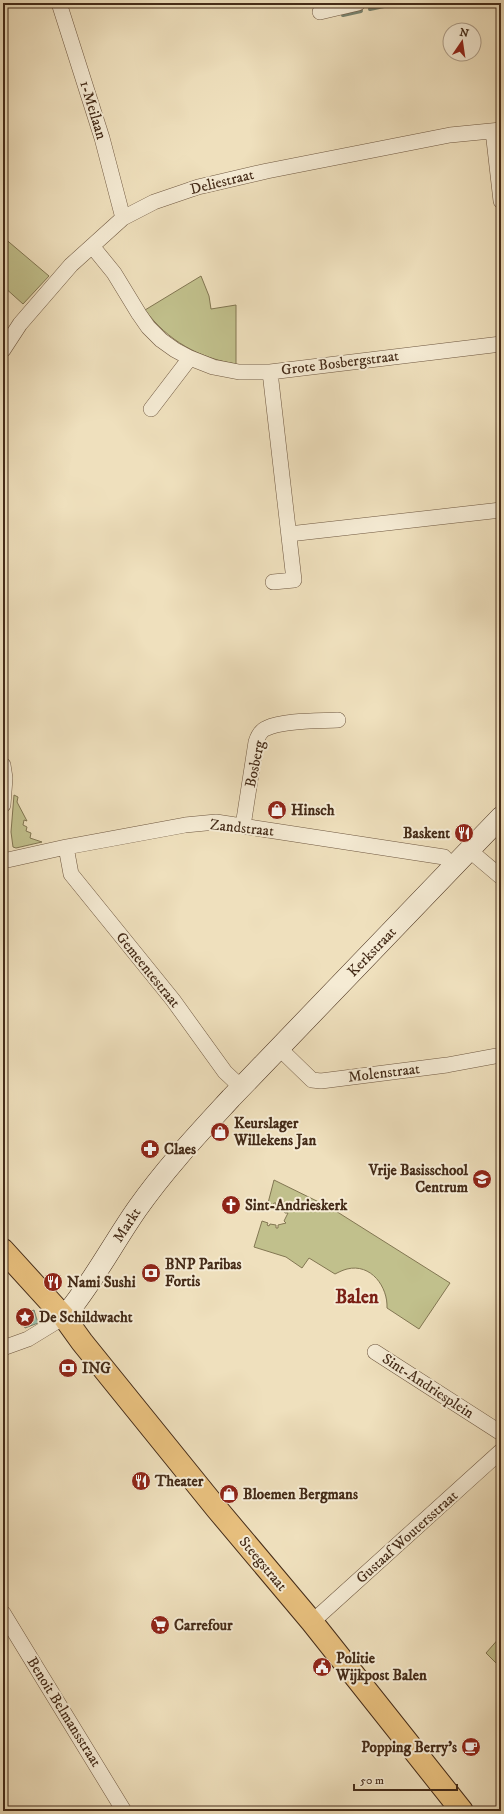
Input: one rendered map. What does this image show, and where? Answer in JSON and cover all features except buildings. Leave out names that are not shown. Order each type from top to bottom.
[{"type":"main road","name":"Kerkstraat","points":[[241,1087],[501,817]]},
{"type":"main road","name":"Markt","points":[[64,1317],[77,1302],[129,1221],[162,1176],[241,1087]]},
{"type":"main road","name":"Steegstraat","points":[[3,1250],[64,1317],[82,1342],[217,1509],[312,1622],[462,1811]]},
{"type":"street","name":"1-Meilaan","points":[[59,3],[102,138],[123,218]]},
{"type":"street","points":[[320,12],[358,3]]},
{"type":"street","name":"Deliestraat","points":[[3,350],[20,324],[43,295],[71,265],[123,218],[154,202],[198,187],[224,181],[435,138],[497,130]]},
{"type":"street","points":[[497,130],[501,201]]},
{"type":"street","points":[[92,246],[114,273],[139,314],[161,340],[190,358],[213,367],[239,372],[270,372]]},
{"type":"street","name":"Grote Bosbergstraat","points":[[273,582],[294,580],[270,372],[501,344]]},
{"type":"street","points":[[151,409],[190,358]]},
{"type":"street","points":[[289,534],[501,510]]},
{"type":"street","name":"Bosberg","points":[[243,826],[256,742],[261,733],[266,728],[280,724],[338,720]]},
{"type":"street","points":[[3,765],[5,778],[3,805]]},
{"type":"street","name":"Zandstraat","points":[[4,857],[185,825],[216,822],[444,857],[453,867]]},
{"type":"street","name":"Gemeentestraat","points":[[66,847],[71,874],[173,1000],[225,1072],[241,1087]]},
{"type":"street","points":[[469,850],[501,877]]},
{"type":"street","name":"Molenstraat","points":[[279,1048],[312,1080],[321,1081],[447,1065],[501,1055]]},
{"type":"street","name":"Markt","points":[[3,1348],[28,1339],[64,1317]]},
{"type":"street","name":"Sint-Andriesplein","points":[[375,1352],[501,1433]]},
{"type":"street","name":"Gustaaf Woutersstraat","points":[[312,1622],[501,1451]]},
{"type":"street","name":"Benoit Belmansstraat","points":[[3,1613],[124,1811]]},
{"type":"shaded area","points":[[3,237],[49,276],[23,304],[3,286]]},
{"type":"shaded area","points":[[201,276],[209,296],[211,309],[236,305],[236,364],[209,357],[185,346],[164,331],[145,310]]},
{"type":"shaded area","points":[[14,795],[18,797],[17,802],[27,821],[24,820],[23,825],[27,827],[26,831],[31,833],[30,838],[42,842],[16,848],[13,847],[11,832]]},
{"type":"shaded area","points":[[274,1180],[331,1208],[450,1283],[419,1329],[387,1308],[385,1292],[381,1285],[376,1278],[364,1270],[356,1268],[347,1269],[335,1274],[309,1258],[302,1268],[286,1257],[254,1247],[262,1221],[268,1223],[267,1225],[269,1226],[270,1224],[276,1225],[276,1228],[278,1228],[278,1225],[286,1223],[284,1221],[288,1213],[285,1213],[283,1209],[284,1206],[275,1206],[276,1203],[273,1205],[268,1203]]},
{"type":"shaded area","points":[[34,1310],[38,1323],[25,1328],[20,1315]]},
{"type":"shaded area","points":[[501,1636],[501,1668],[486,1653]]},
{"type":"waterway","points":[[370,9],[398,3]]},
{"type":"waterway","points":[[343,15],[361,11]]},
{"type":"place","name":"Hinsch","points":[[277,810]]},
{"type":"place","name":"Baskent","points":[[464,833]]},
{"type":"place","name":"Keurslager Willekens Jan","points":[[220,1132]]},
{"type":"place","name":"Claes","points":[[150,1149]]},
{"type":"place","name":"Vrije Basisschool Centrum","points":[[482,1179]]},
{"type":"place","name":"Sint-Andrieskerk","points":[[231,1205]]},
{"type":"place","name":"BNP Paribas Fortis","points":[[151,1273]]},
{"type":"place","name":"Nami Sushi","points":[[53,1282]]},
{"type":"place","name":"De Schildwacht","points":[[25,1317]]},
{"type":"place","name":"ING","points":[[68,1368]]},
{"type":"place","name":"Theater","points":[[141,1481]]},
{"type":"place","name":"Bloemen Bergmans","points":[[229,1494]]},
{"type":"place","name":"Carrefour","points":[[160,1625]]},
{"type":"place","name":"Politie Wijkpost Balen","points":[[322,1667]]},
{"type":"place","name":"Popping Berry's","points":[[471,1747]]},
{"type":"district","name":"Balen","points":[[357,1297]]}]
